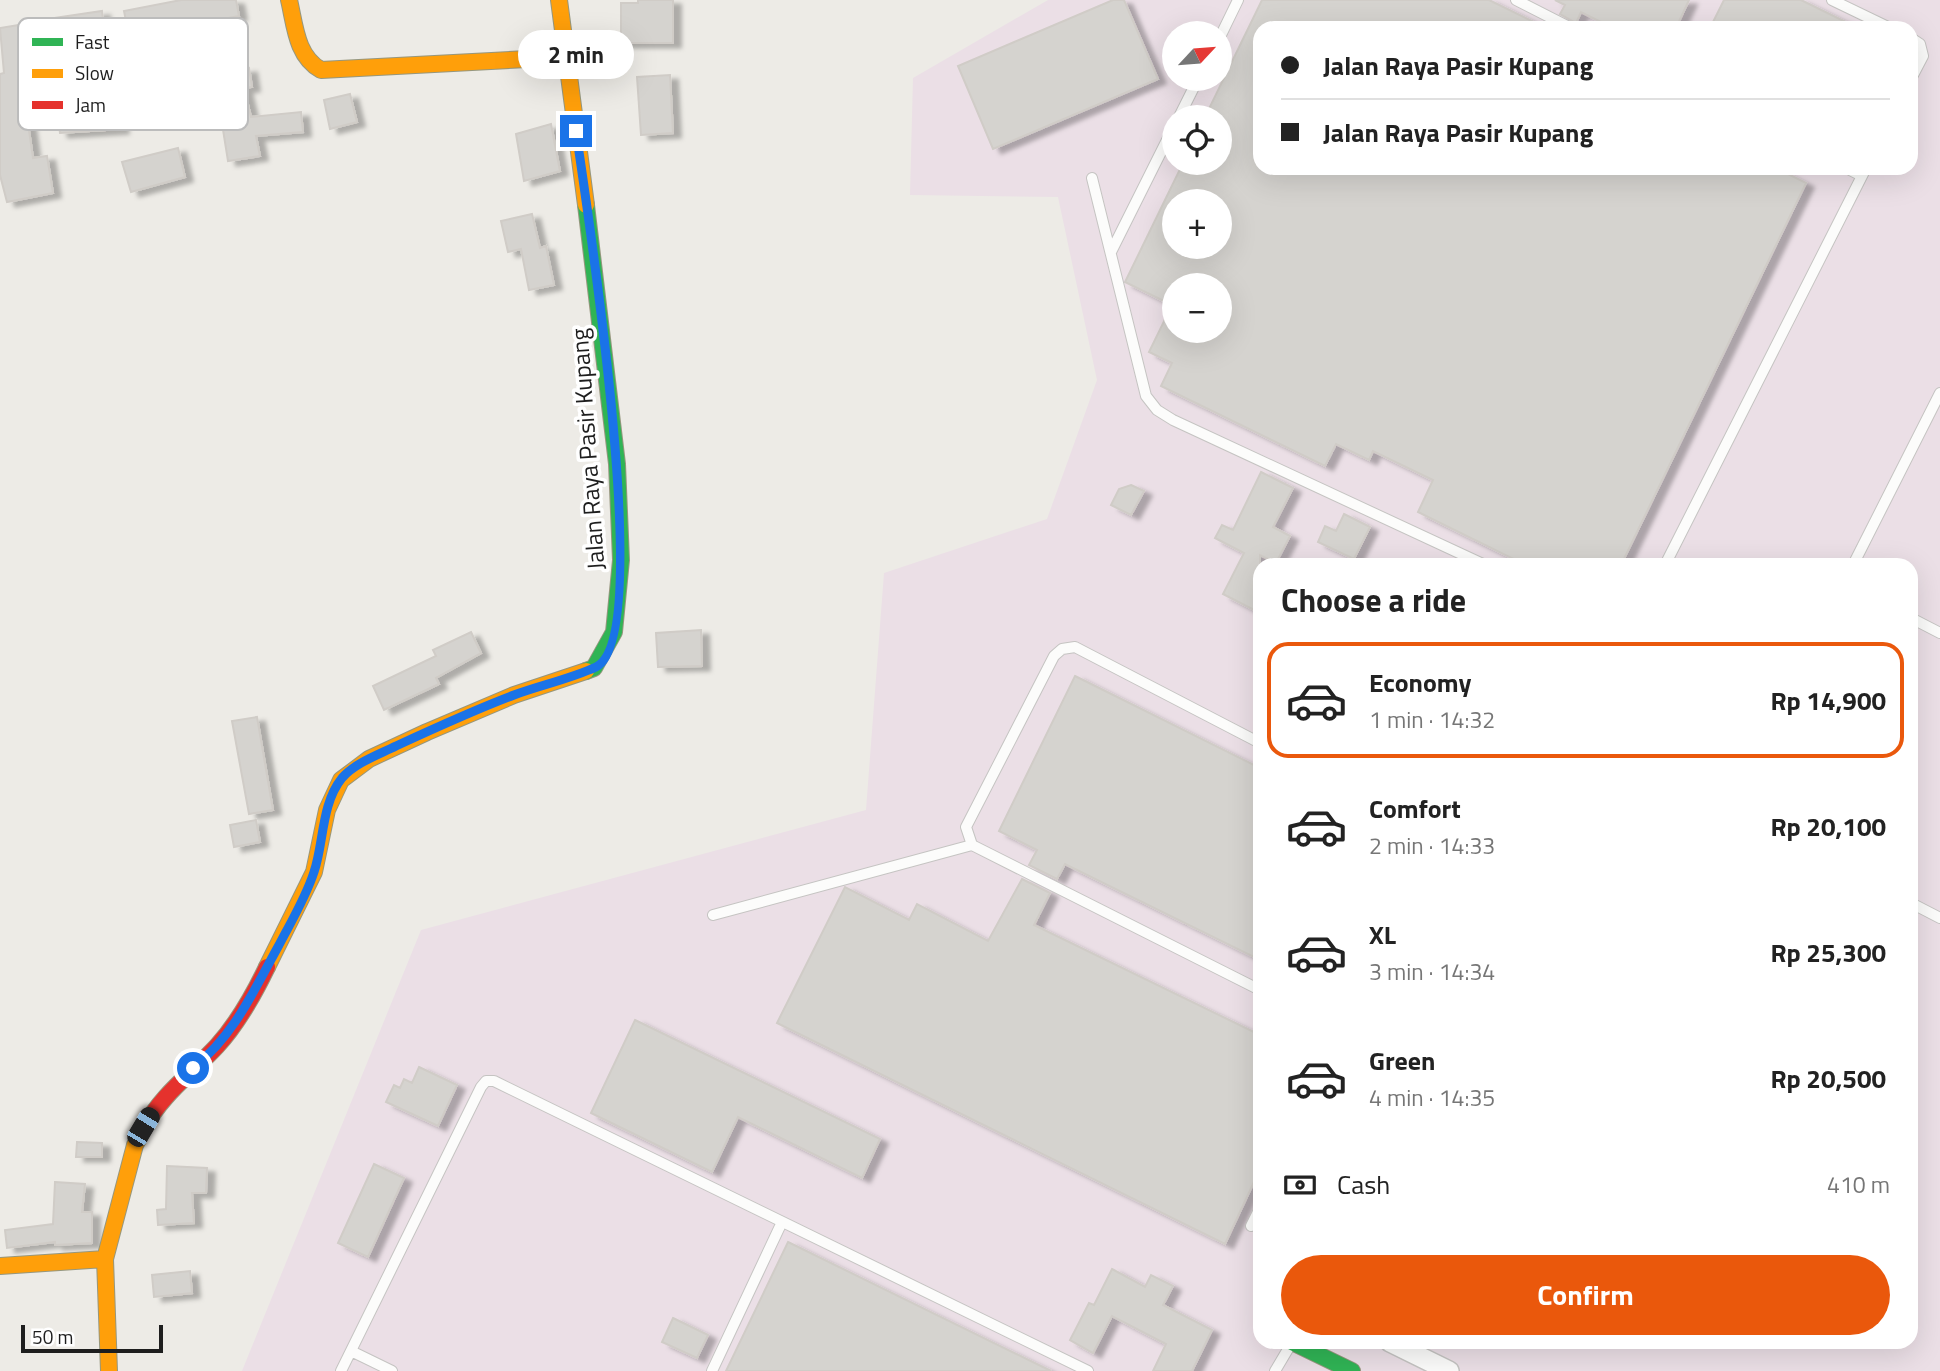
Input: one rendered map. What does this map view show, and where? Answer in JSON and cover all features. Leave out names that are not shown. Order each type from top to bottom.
[{"type":"street","points":[[289,0],[303,54],[312,67],[321,70],[565,57]]},
{"type":"street","name":"Jalan Raya Pasir Kupang","points":[[109,1371],[105,1259],[128,1166],[143,1127],[167,1093],[219,1044],[255,991],[314,872],[327,810],[341,780],[369,759],[427,732],[514,695],[594,668],[610,652],[619,608],[621,524],[599,303],[559,0]]},
{"type":"street","points":[[0,1266],[105,1259]]},
{"type":"street","points":[[1306,1349],[1352,1371]]},
{"type":"street","points":[[1404,1349],[1449,1371]]},
{"type":"lane","points":[[1228,21],[1238,0]]},
{"type":"lane","points":[[1516,0],[1557,21]]},
{"type":"lane","points":[[1832,0],[1876,21]]},
{"type":"lane","points":[[1918,43],[1923,56],[1918,66]]},
{"type":"lane","points":[[1111,252],[1162,151]]},
{"type":"lane","points":[[1669,558],[1862,175]]},
{"type":"lane","points":[[1092,178],[1146,396],[1157,410],[1172,420],[1470,558]]},
{"type":"lane","points":[[1857,558],[1940,393]]},
{"type":"lane","points":[[1918,622],[1940,633]]},
{"type":"lane","points":[[972,845],[965,827],[1055,656],[1062,649],[1075,647],[1253,739]]},
{"type":"lane","points":[[713,915],[972,845],[1253,986]]},
{"type":"lane","points":[[1918,907],[1940,918]]},
{"type":"lane","points":[[341,1371],[486,1081],[494,1081],[1088,1371]]},
{"type":"lane","points":[[1251,1226],[1253,1222]]},
{"type":"lane","points":[[712,1371],[782,1223]]},
{"type":"lane","points":[[1275,1371],[1288,1349]]},
{"type":"lane","points":[[351,1351],[391,1371]]},
{"type":"shaded area","points":[[1048,0],[1940,0],[1940,1371],[242,1371],[421,930],[866,810],[884,573],[1047,519],[1097,380],[1058,197],[910,195],[913,78]]},
{"type":"building","points":[[181,0],[236,0],[239,16],[125,18],[124,11]]},
{"type":"building","points":[[638,0],[673,0],[673,43],[621,43],[621,3],[638,3]]},
{"type":"building","points":[[1113,0],[1124,0],[1158,79],[993,149],[958,66]]},
{"type":"building","points":[[1262,0],[1489,0],[1532,21],[1253,21],[1253,175],[1790,175],[1806,183],[1624,558],[1512,558],[1418,512],[1433,480],[1373,451],[1369,460],[1336,444],[1325,466],[1161,386],[1172,363],[1149,352],[1162,325],[1162,343],[1232,343],[1232,273],[1162,273],[1162,300],[1125,282],[1162,206],[1162,259],[1232,259],[1232,189],[1170,189],[1177,175],[1232,175],[1232,105],[1211,105],[1218,91],[1232,91],[1232,62]]},
{"type":"building","points":[[1555,0],[1689,0],[1679,21],[1599,21],[1581,12],[1577,21],[1572,21],[1560,14],[1565,5]]},
{"type":"building","points":[[1724,0],[1801,0],[1844,21],[1714,21]]},
{"type":"building","points":[[102,11],[103,18],[54,18]]},
{"type":"building","points":[[18,25],[18,130],[29,130],[33,158],[47,156],[53,193],[7,202],[0,175],[0,74],[4,73],[0,28]]},
{"type":"building","points":[[248,68],[252,87],[248,88]]},
{"type":"building","points":[[670,75],[673,133],[641,135],[637,77]]},
{"type":"building","points":[[350,94],[357,122],[330,129],[324,100]]},
{"type":"building","points":[[248,105],[251,117],[301,112],[303,132],[256,136],[260,156],[228,161],[223,130],[248,130]]},
{"type":"building","points":[[551,124],[560,171],[524,181],[516,134]]},
{"type":"building","points":[[60,130],[106,130],[60,133]]},
{"type":"building","points":[[178,148],[185,177],[131,192],[122,162]]},
{"type":"building","points":[[532,214],[540,248],[546,246],[554,285],[529,290],[521,249],[508,252],[501,221]]},
{"type":"building","points":[[1261,472],[1293,488],[1273,527],[1290,536],[1279,558],[1260,555],[1260,558],[1253,558],[1253,609],[1223,594],[1244,553],[1215,538],[1222,525],[1233,530]]},
{"type":"building","points":[[1131,485],[1144,491],[1131,515],[1111,505],[1119,489]]},
{"type":"building","points":[[1344,514],[1370,527],[1354,558],[1318,542],[1325,526],[1336,531]]},
{"type":"building","points":[[701,630],[702,666],[658,667],[656,633]]},
{"type":"building","points":[[471,632],[481,653],[436,678],[439,684],[384,710],[373,686],[436,656],[433,650]]},
{"type":"building","points":[[1075,676],[1253,765],[1253,957],[1065,864],[1057,879],[1029,865],[1037,850],[999,831]]},
{"type":"building","points":[[257,717],[273,810],[249,814],[232,721]]},
{"type":"building","points":[[256,820],[260,842],[234,847],[230,825]]},
{"type":"building","points":[[1022,879],[1050,893],[1034,925],[1253,1032],[1253,1184],[1225,1244],[777,1023],[845,887],[909,920],[917,904],[988,941]]},
{"type":"building","points":[[635,1020],[880,1139],[862,1178],[738,1117],[712,1172],[591,1113]]},
{"type":"building","points":[[419,1067],[457,1085],[438,1126],[386,1102],[394,1085],[400,1088],[404,1079],[412,1083]]},
{"type":"building","points":[[77,1142],[102,1143],[102,1157],[76,1157]]},
{"type":"building","points":[[374,1164],[404,1178],[368,1257],[338,1243]]},
{"type":"building","points":[[167,1166],[207,1168],[206,1193],[192,1193],[194,1223],[158,1225],[157,1210],[166,1209]]},
{"type":"building","points":[[55,1182],[85,1184],[82,1212],[92,1212],[92,1243],[55,1245],[55,1242],[7,1248],[5,1230],[53,1224]]},
{"type":"building","points":[[788,1242],[1051,1371],[726,1371]]},
{"type":"building","points":[[1112,1269],[1145,1287],[1151,1275],[1173,1286],[1163,1305],[1212,1330],[1192,1371],[1153,1371],[1166,1344],[1112,1316],[1093,1353],[1070,1340],[1089,1303],[1094,1305]]},
{"type":"building","points":[[190,1271],[192,1293],[154,1297],[152,1275]]},
{"type":"building","points":[[673,1318],[708,1335],[697,1358],[662,1342]]},
{"type":"traffic: fast","points":[[586,205],[617,464],[621,560],[614,632],[594,668],[586,671]]},
{"type":"traffic: fast","points":[[1306,1349],[1352,1371]]},
{"type":"traffic: slow","points":[[289,0],[301,48],[306,57],[321,70],[565,57]]},
{"type":"traffic: slow","points":[[559,0],[586,205]]},
{"type":"traffic: slow","points":[[267,967],[314,872],[327,810],[341,780],[369,759],[427,732],[514,695],[586,671]]},
{"type":"traffic: slow","points":[[109,1371],[105,1259],[135,1145],[144,1128]]},
{"type":"traffic: slow","points":[[0,1266],[105,1259]]},
{"type":"traffic: jam","points":[[144,1128],[159,1105],[232,1028],[267,967]]},
{"type":"route","points":[[193,1068],[219,1044],[238,1020],[255,991],[309,886],[327,810],[341,780],[350,771],[369,759],[475,710],[594,668],[601,664],[610,652],[619,608],[621,524],[604,342],[576,131]]}]
